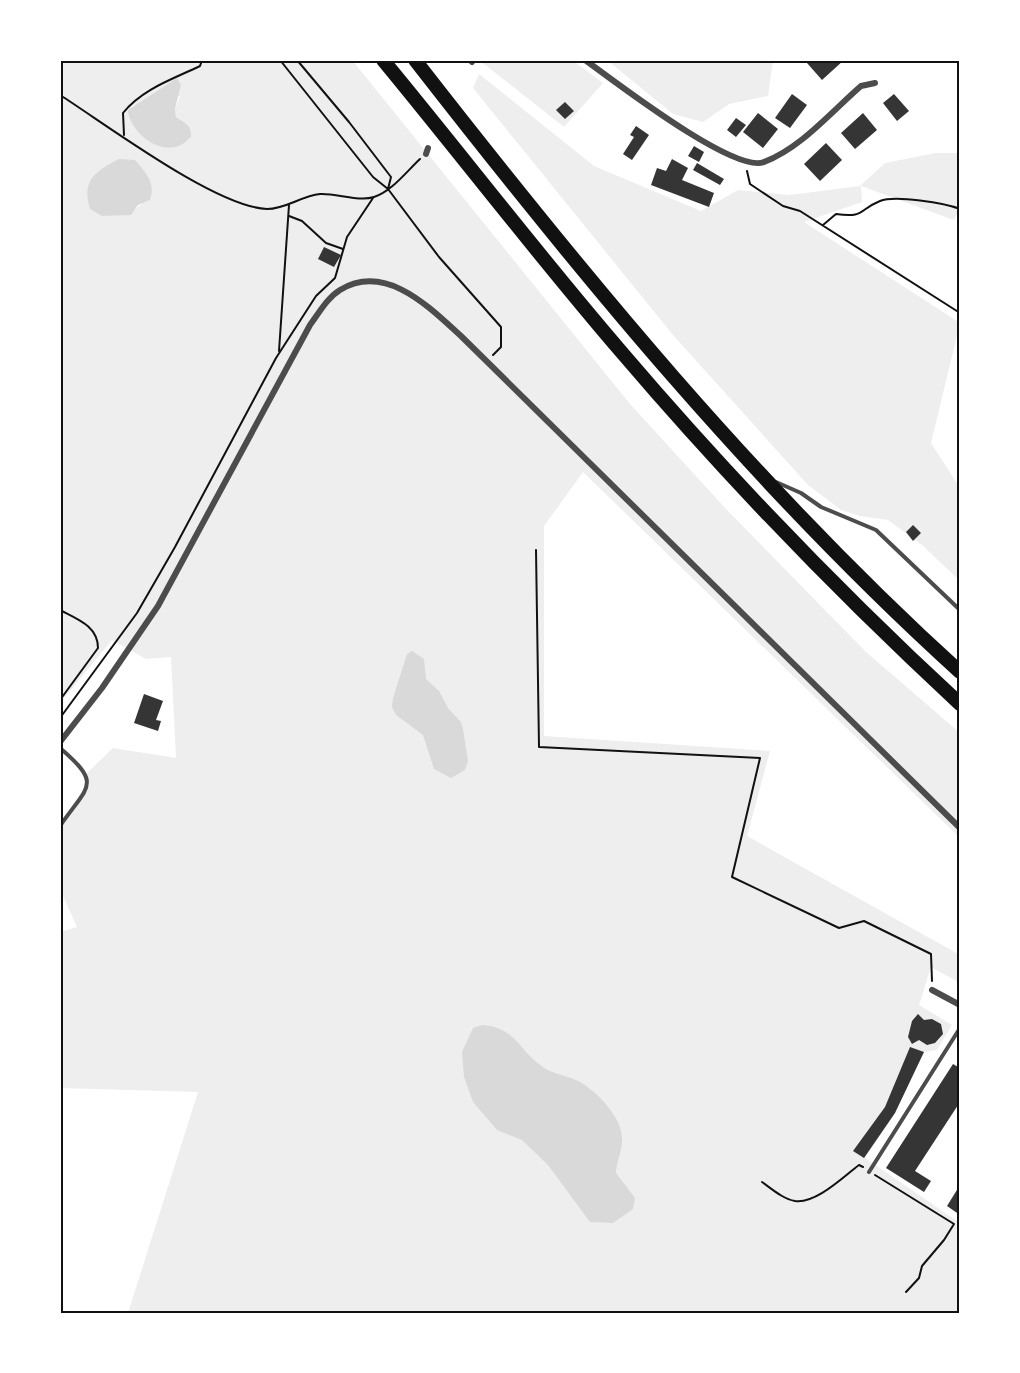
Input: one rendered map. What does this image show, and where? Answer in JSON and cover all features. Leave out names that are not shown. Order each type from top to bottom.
[{"type":"highway","points":[[384,60],[623,355],[744,490],[821,571],[960,704]]},
{"type":"highway","points":[[415,60],[574,260],[760,475],[960,672]]},
{"type":"street","points":[[585,60],[688,133],[746,162],[762,163],[787,150],[861,86],[875,83]]},
{"type":"street","points":[[60,742],[102,688],[158,606],[310,325],[327,301],[341,290],[369,282],[408,291],[486,360],[960,828]]},
{"type":"street","points":[[932,990],[960,1005]]},
{"type":"lane","points":[[760,475],[801,493],[821,507],[876,530],[960,610]]},
{"type":"lane","points":[[60,748],[82,767],[88,780],[86,788],[60,826]]},
{"type":"lane","points":[[870,1172],[960,1028]]},
{"type":"path","points":[[124,136],[123,113],[129,105],[162,82],[200,66],[202,60]]},
{"type":"path","points":[[280,60],[373,177],[388,189],[439,257],[501,327],[501,347],[486,360]]},
{"type":"path","points":[[297,60],[375,154],[390,177],[388,189]]},
{"type":"path","points":[[60,95],[189,178],[239,204],[268,209],[289,205],[312,195],[334,193],[374,198]]},
{"type":"path","points":[[341,290],[335,279],[343,249],[354,224],[374,198],[388,189],[427,151]]},
{"type":"path","points":[[746,162],[750,184],[822,226],[960,313]]},
{"type":"path","points":[[822,226],[836,214],[852,216],[862,214],[878,202],[887,199],[934,201],[960,209]]},
{"type":"path","points":[[60,718],[137,613],[279,353],[289,205]]},
{"type":"path","points":[[289,216],[302,221],[326,243],[343,249]]},
{"type":"path","points":[[536,550],[539,747],[760,758],[732,877],[839,928],[864,921],[931,954],[932,990]]},
{"type":"path","points":[[60,610],[86,623],[98,638],[98,648],[60,700]]},
{"type":"path","points":[[762,1182],[782,1196],[796,1201],[824,1193],[859,1165],[954,1224],[922,1266],[919,1278],[906,1292]]},
{"type":"shaded area","points":[[60,60],[352,60],[630,404],[726,509],[866,652],[960,733],[960,838],[583,472],[544,526],[544,736],[770,751],[747,836],[960,955],[960,983],[931,967],[919,1005],[952,1025],[937,1050],[924,1052],[895,1113],[865,1158],[960,1223],[960,1313],[128,1313],[198,1092],[60,1088],[60,932],[77,927],[60,889],[60,826],[86,788],[87,773],[113,748],[176,758],[171,657],[146,659],[112,640],[60,703]],"holes":[[[180,96],[175,109],[176,117],[188,124],[191,137],[179,146],[131,106]],[[119,159],[146,200],[130,214],[102,216]]]},
{"type":"shaded area","points":[[479,60],[572,60],[603,83],[564,127]]},
{"type":"shaded area","points":[[607,60],[773,60],[768,96],[729,104],[703,122],[673,114]]},
{"type":"shaded area","points":[[479,74],[594,166],[701,211],[738,190],[790,195],[860,186],[885,163],[936,153],[960,153],[960,207],[954,220],[861,186],[862,202],[804,222],[960,323],[931,443],[960,488],[960,581],[922,545],[888,520],[860,516],[841,510],[808,485],[673,335],[473,88]]},
{"type":"shaded area","points":[[177,78],[181,85],[175,109],[176,117],[189,127],[191,137],[184,143],[167,148],[144,138],[129,117],[128,110]]},
{"type":"shaded area","points":[[119,159],[135,160],[151,183],[152,194],[150,200],[138,205],[131,215],[102,216],[90,209],[89,184],[97,172]]},
{"type":"shaded area","points":[[412,651],[424,659],[426,679],[439,691],[448,708],[461,722],[468,761],[465,770],[451,778],[434,769],[423,735],[396,715],[392,707],[407,654]]},
{"type":"shaded area","points":[[482,1025],[509,1034],[540,1065],[585,1085],[607,1106],[614,1115],[621,1132],[622,1145],[616,1173],[635,1198],[633,1209],[613,1223],[590,1222],[548,1165],[522,1140],[497,1130],[473,1102],[464,1077],[462,1052],[473,1028]]},
{"type":"building","points":[[811,60],[844,60],[822,80],[807,63]]},
{"type":"building","points":[[792,94],[807,105],[790,128],[775,118]]},
{"type":"building","points":[[894,94],[909,111],[897,121],[883,103]]},
{"type":"building","points":[[565,102],[574,111],[565,119],[556,110]]},
{"type":"building","points":[[758,113],[778,129],[763,148],[743,132]]},
{"type":"building","points":[[863,113],[877,130],[855,149],[841,133]]},
{"type":"building","points":[[736,118],[746,125],[736,137],[727,130]]},
{"type":"building","points":[[636,126],[649,135],[632,160],[623,154],[634,137],[630,135]]},
{"type":"building","points":[[826,143],[842,160],[820,181],[804,164]]},
{"type":"building","points":[[694,146],[704,152],[699,162],[688,156]]},
{"type":"building","points":[[672,159],[688,168],[682,180],[714,193],[709,207],[651,185],[657,168],[666,171]]},
{"type":"building","points":[[697,163],[724,179],[720,185],[693,170]]},
{"type":"building","points":[[324,247],[341,255],[334,267],[318,259]]},
{"type":"building","points":[[913,525],[921,533],[913,541],[906,532]]},
{"type":"building","points":[[144,694],[163,701],[156,720],[161,721],[158,731],[134,723]]},
{"type":"building","points":[[918,1014],[924,1020],[932,1019],[941,1024],[943,1034],[935,1043],[927,1045],[919,1040],[912,1044],[908,1037],[912,1021]]},
{"type":"building","points":[[910,1047],[924,1052],[895,1113],[864,1158],[853,1151],[885,1107]]},
{"type":"building","points":[[953,1064],[960,1068],[960,1102],[915,1171],[931,1181],[924,1192],[886,1168]]},
{"type":"building","points":[[960,1185],[960,1215],[947,1206]]}]
